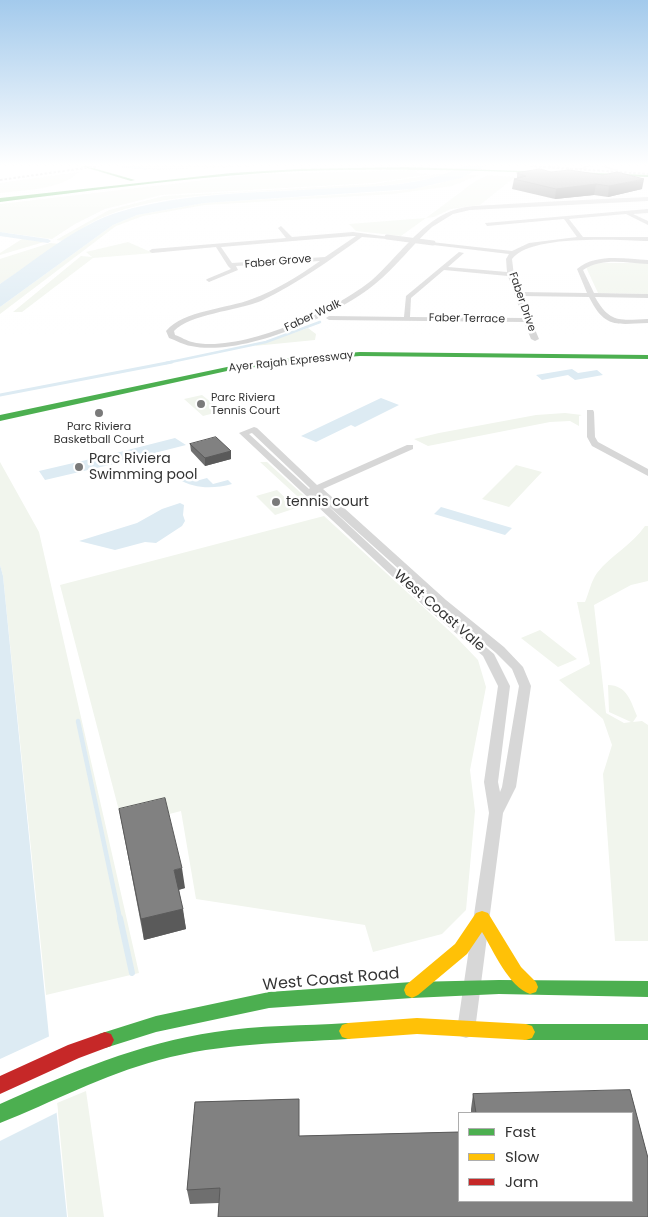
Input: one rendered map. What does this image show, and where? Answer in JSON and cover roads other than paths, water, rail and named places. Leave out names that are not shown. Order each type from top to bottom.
[{"type":"main road","name":"Ayer Rajah Expressway","points":[[0,406],[224,360],[308,350],[418,346],[648,350]]},
{"type":"main road","name":"Ayer Rajah Expressway","points":[[0,418],[223,370],[305,358],[360,354],[648,357]]},
{"type":"main road","points":[[412,990],[461,949],[482,918],[515,972],[530,987]]},
{"type":"main road","name":"West Coast Road","points":[[0,1085],[116,1036],[156,1024],[196,1018],[269,1000],[412,990],[472,988],[648,989]]},
{"type":"main road","points":[[0,1114],[66,1083],[143,1056],[216,1040],[417,1026],[499,1032],[648,1032]]},
{"type":"street","name":"Faber Walk","points":[[362,234],[326,259],[264,297],[227,311],[180,322],[170,331],[172,336],[185,343],[216,345],[264,336],[311,319],[339,305],[372,283],[401,253],[438,223]]},
{"type":"street","points":[[487,224],[500,223]]},
{"type":"street","points":[[569,223],[581,239]]},
{"type":"street","points":[[281,228],[290,239]]},
{"type":"street","points":[[152,251],[362,234],[513,253]]},
{"type":"street","name":"Faber Drive","points":[[536,339],[527,320],[511,274],[509,260],[513,253],[528,245],[545,242],[581,239],[648,239]]},
{"type":"street","name":"Faber Grove","points":[[209,280],[236,269],[230,265],[217,245]]},
{"type":"street","points":[[407,318],[408,297],[461,253]]},
{"type":"street","name":"Faber Grove","points":[[230,265],[326,259]]},
{"type":"street","points":[[648,262],[607,261],[585,265],[580,269],[591,295],[609,319],[648,321]]},
{"type":"street","points":[[441,268],[511,274]]},
{"type":"street","points":[[518,294],[648,296]]},
{"type":"street","name":"Faber Terrace","points":[[330,318],[527,320]]},
{"type":"street","points":[[590,412],[591,437],[595,444],[648,473]]},
{"type":"street","name":"West Coast Vale","points":[[466,1030],[496,813],[491,782],[504,686],[496,666],[488,654],[429,605],[311,491],[280,454],[254,430],[243,433],[269,457],[311,491],[500,650],[517,667],[525,686],[509,787],[496,813]]},
{"type":"street","points":[[311,491],[410,447]]},
{"type":"street","points":[[269,457],[280,454]]},
{"type":"waterway","points":[[0,234],[48,241]]},
{"type":"waterway","points":[[166,363],[266,342],[320,322]]},
{"type":"waterway","points":[[0,395],[172,362]]},
{"type":"waterway","points":[[78,721],[120,919]]},
{"type":"waterway","points":[[120,918],[132,973]]},
{"type":"place","name":"Parc Riviera Tennis Court","points":[[201,404]]},
{"type":"place","name":"Parc Riviera Basketball Court","points":[[99,413]]},
{"type":"place","name":"Parc Riviera Swimming pool","points":[[79,467]]},
{"type":"place","name":"tennis court","points":[[276,502]]}]
